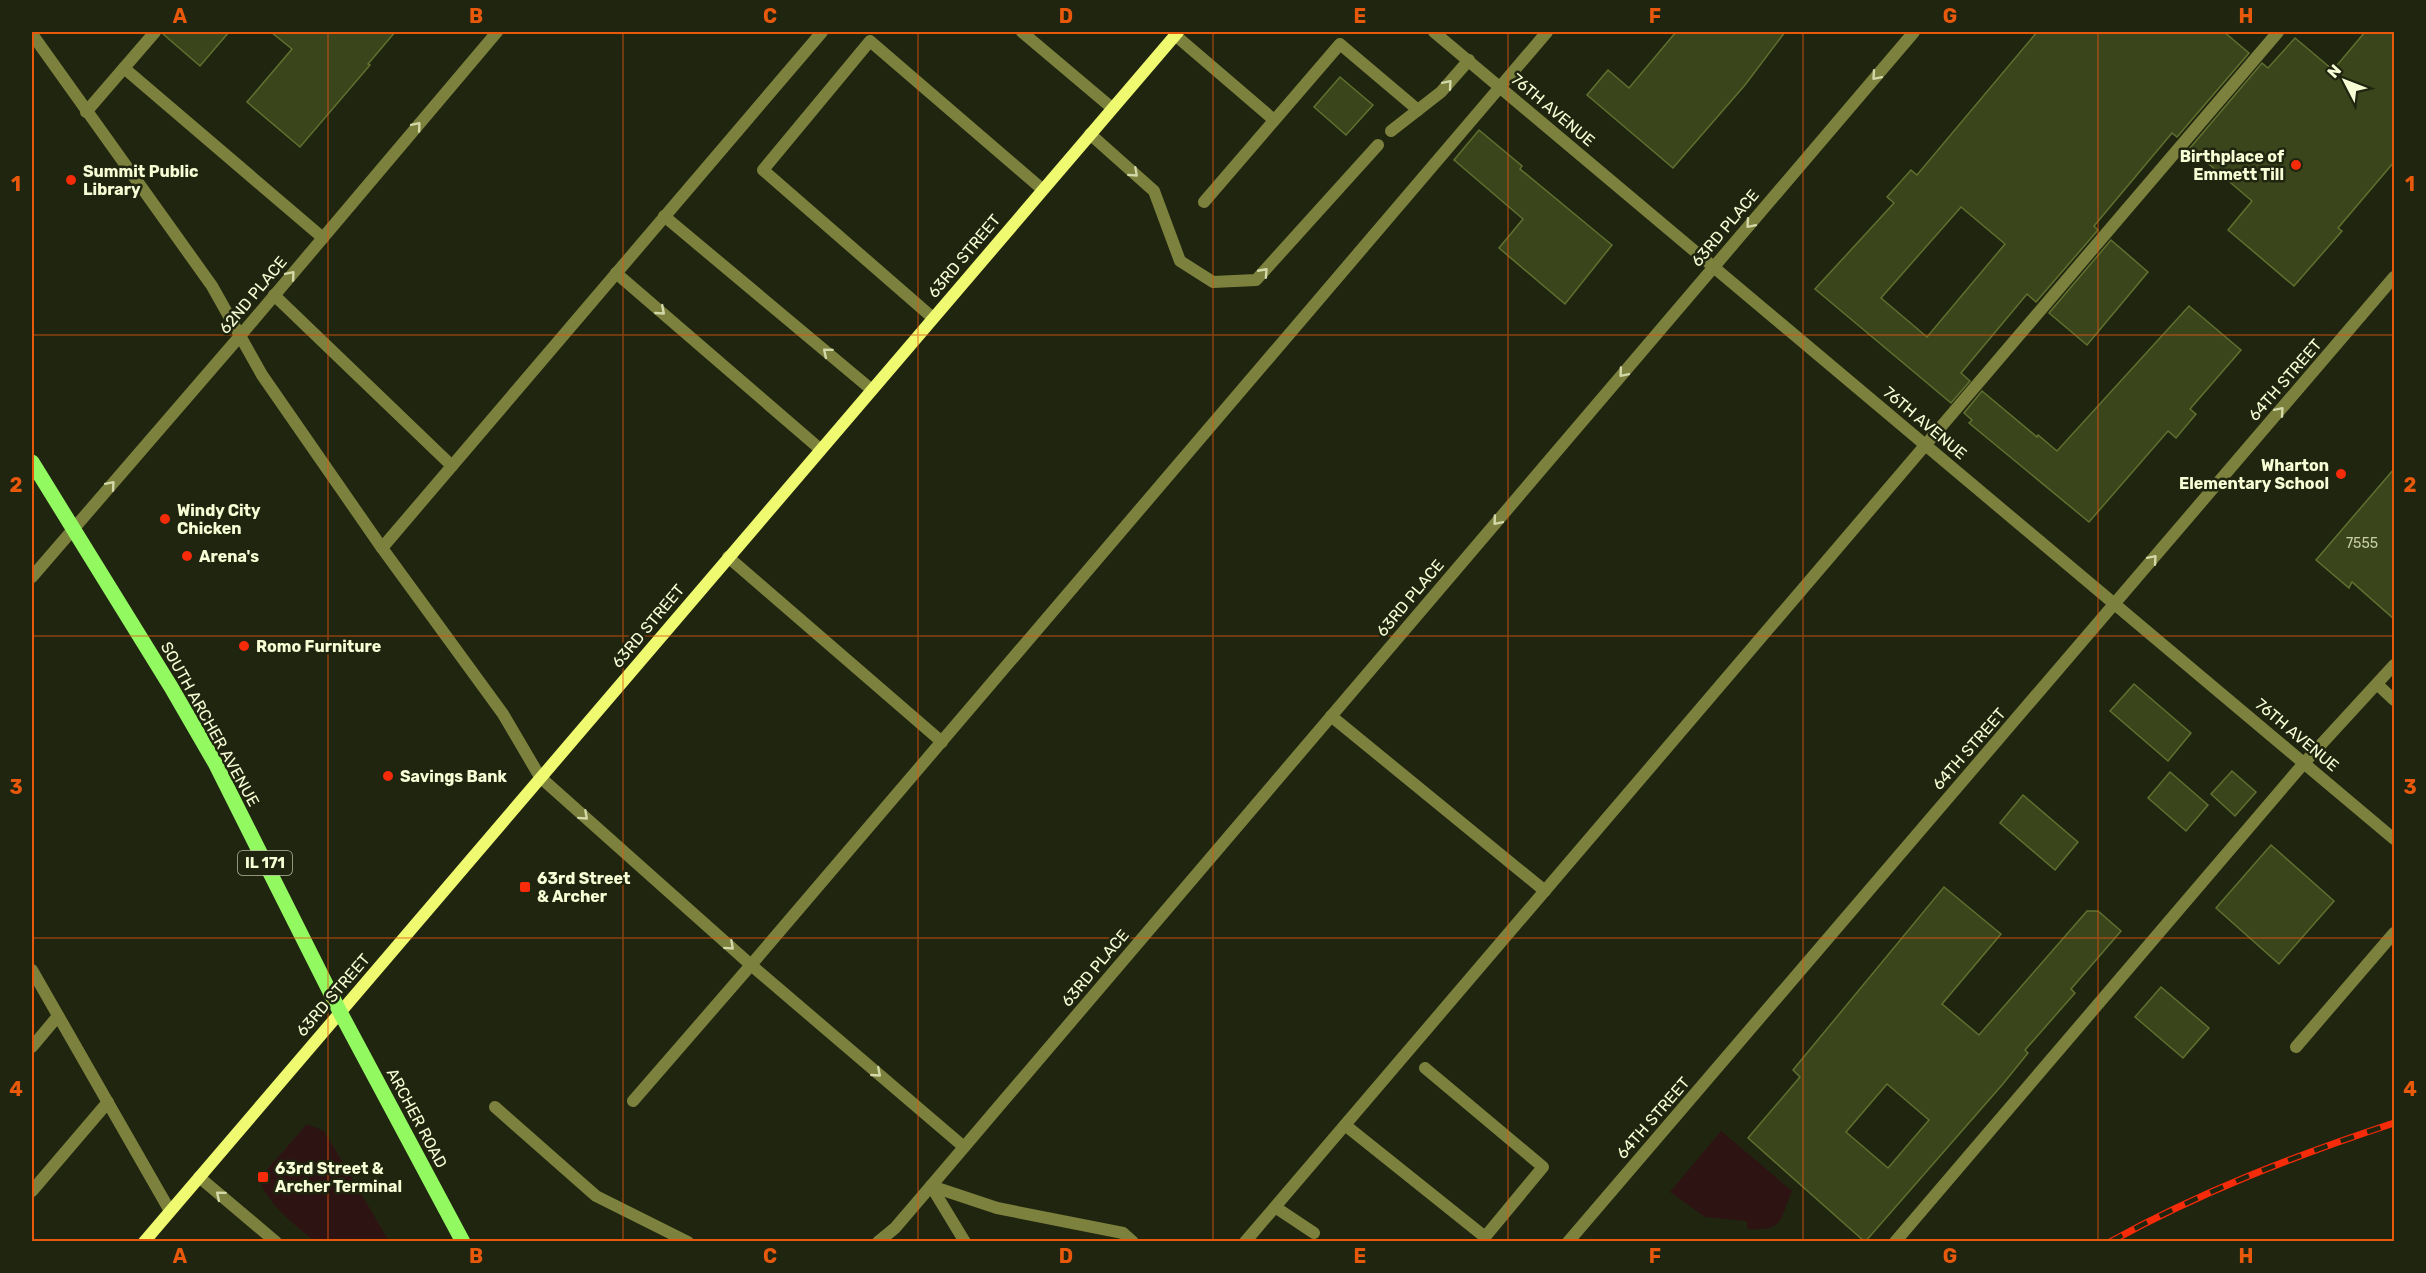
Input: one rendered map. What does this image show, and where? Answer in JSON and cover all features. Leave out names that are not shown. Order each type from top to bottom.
[{"type":"main road","name":"63RD STREET","points":[[144,1242],[1176,33]]},
{"type":"main road","name":"SOUTH ARCHER AVENUE","points":[[32,462],[189,716],[215,763],[340,1012]]},
{"type":"main road","name":"ARCHER ROAD","points":[[340,1012],[463,1242]]},
{"type":"street","points":[[86,112],[155,32]]},
{"type":"street","name":"62ND PLACE","points":[[32,577],[240,336],[497,32]]},
{"type":"street","points":[[382,548],[822,32]]},
{"type":"street","points":[[1022,32],[1112,108]]},
{"type":"street","name":"76TH AVENUE","points":[[1434,32],[2394,839]]},
{"type":"street","points":[[633,1101],[752,965],[1546,32]]},
{"type":"street","name":"63RD PLACE","points":[[878,1242],[895,1228],[931,1186],[1914,32]]},
{"type":"street","points":[[1245,1242],[2278,32]]},
{"type":"street","points":[[1176,33],[1274,120]]},
{"type":"street","points":[[32,34],[212,286],[262,375],[382,548],[503,714],[540,777],[752,965],[964,1147]]},
{"type":"street","points":[[933,318],[763,170],[870,41],[1042,189]]},
{"type":"street","points":[[1204,202],[1340,44],[1418,110]]},
{"type":"street","points":[[1391,131],[1441,92],[1468,60]]},
{"type":"street","points":[[124,68],[323,238]]},
{"type":"street","points":[[1090,134],[1154,191],[1180,261],[1213,282],[1256,280],[1378,145]]},
{"type":"street","points":[[664,216],[872,390]]},
{"type":"street","points":[[616,273],[820,449]]},
{"type":"street","name":"64TH STREET","points":[[1568,1242],[2394,277]]},
{"type":"street","points":[[274,295],[452,466]]},
{"type":"street","points":[[728,557],[942,742]]},
{"type":"street","points":[[1895,1242],[2304,763],[2394,665]]},
{"type":"street","points":[[2377,684],[2394,700]]},
{"type":"street","points":[[1331,716],[1545,891]]},
{"type":"street","points":[[2296,1047],[2394,933]]},
{"type":"street","points":[[32,970],[170,1211]]},
{"type":"street","points":[[32,1047],[58,1016]]},
{"type":"street","points":[[1346,1125],[1485,1237],[1543,1167],[1425,1068]]},
{"type":"street","points":[[32,1191],[108,1102]]},
{"type":"street","points":[[495,1107],[596,1196],[688,1242]]},
{"type":"street","points":[[199,1177],[276,1242]]},
{"type":"street","points":[[931,1186],[965,1242]]},
{"type":"street","points":[[931,1186],[997,1208],[1123,1233],[1133,1242]]},
{"type":"street","points":[[1275,1207],[1314,1233]]},
{"type":"shaded area","points":[[307,1124],[324,1131],[389,1241],[314,1241],[282,1213],[269,1198],[259,1179]]},
{"type":"shaded area","points":[[1721,1131],[1792,1191],[1781,1218],[1774,1226],[1747,1229],[1747,1221],[1705,1217],[1670,1192]]},
{"type":"building","points":[[163,32],[229,32],[200,66]]},
{"type":"building","points":[[271,32],[395,32],[300,147],[247,102],[292,49]]},
{"type":"building","points":[[1676,32],[1785,32],[1745,85],[1673,168],[1587,95],[1608,70],[1629,88]]},
{"type":"building","points":[[2037,32],[2224,32],[2249,53],[2177,137],[2172,133],[2094,226],[2098,230],[2036,302],[2027,294],[1961,373],[1970,381],[1951,403],[1815,289],[1894,203],[1887,197],[1911,170],[1917,175]],"holes":[[[1961,207],[2005,244],[1927,337],[1881,298]]]},
{"type":"building","points":[[2365,32],[2394,32],[2394,162],[2338,228],[2342,231],[2294,286],[2228,230],[2252,201],[2190,148],[2262,63],[2268,68],[2295,38],[2333,70]]},
{"type":"building","points":[[1340,77],[1373,105],[1346,135],[1314,107]]},
{"type":"building","points":[[1479,130],[1522,166],[1520,169],[1612,245],[1565,304],[1499,248],[1523,219],[1454,160]]},
{"type":"building","points":[[2111,240],[2148,272],[2087,345],[2049,313]]},
{"type":"building","points":[[2189,306],[2241,350],[2190,409],[2196,414],[2176,438],[2168,431],[2089,522],[1969,423],[1972,420],[1964,413],[1982,391],[2057,451]]},
{"type":"building","points":[[2394,469],[2394,619],[2352,582],[2349,588],[2316,560]]},
{"type":"building","points":[[2134,684],[2191,733],[2168,761],[2110,711]]},
{"type":"building","points":[[2232,771],[2256,792],[2235,816],[2211,794]]},
{"type":"building","points":[[2170,772],[2208,805],[2186,831],[2148,798]]},
{"type":"building","points":[[2023,795],[2078,842],[2055,870],[2000,823]]},
{"type":"building","points":[[2271,845],[2334,901],[2279,964],[2216,908]]},
{"type":"building","points":[[1944,887],[2001,934],[1942,1004],[1979,1035],[2087,911],[2098,911],[2121,931],[2071,989],[2075,993],[2025,1050],[2028,1053],[2002,1085],[1865,1242],[1748,1138],[1800,1077],[1793,1070]],"holes":[[[1887,1084],[1929,1120],[1888,1168],[1846,1132]]]},
{"type":"building","points":[[2161,987],[2209,1028],[2183,1058],[2135,1017]]},
{"type":"railway","points":[[2110,1242],[2179,1207],[2249,1176],[2394,1123]]},
{"type":"place","name":"Birthplace of Emmett Till","points":[[2296,165]]},
{"type":"place","name":"Summit Public Library","points":[[71,180]]},
{"type":"place","name":"Wharton Elementary School","points":[[2341,474]]},
{"type":"place","name":"Windy City Chicken","points":[[165,519]]},
{"type":"place","name":"Arena's","points":[[187,556]]},
{"type":"place","name":"Romo Furniture","points":[[244,646]]},
{"type":"place","name":"Savings Bank","points":[[388,776]]},
{"type":"place","name":"63rd Street & Archer","points":[[525,887]]},
{"type":"place","name":"63rd Street & Archer Terminal","points":[[263,1177]]}]
